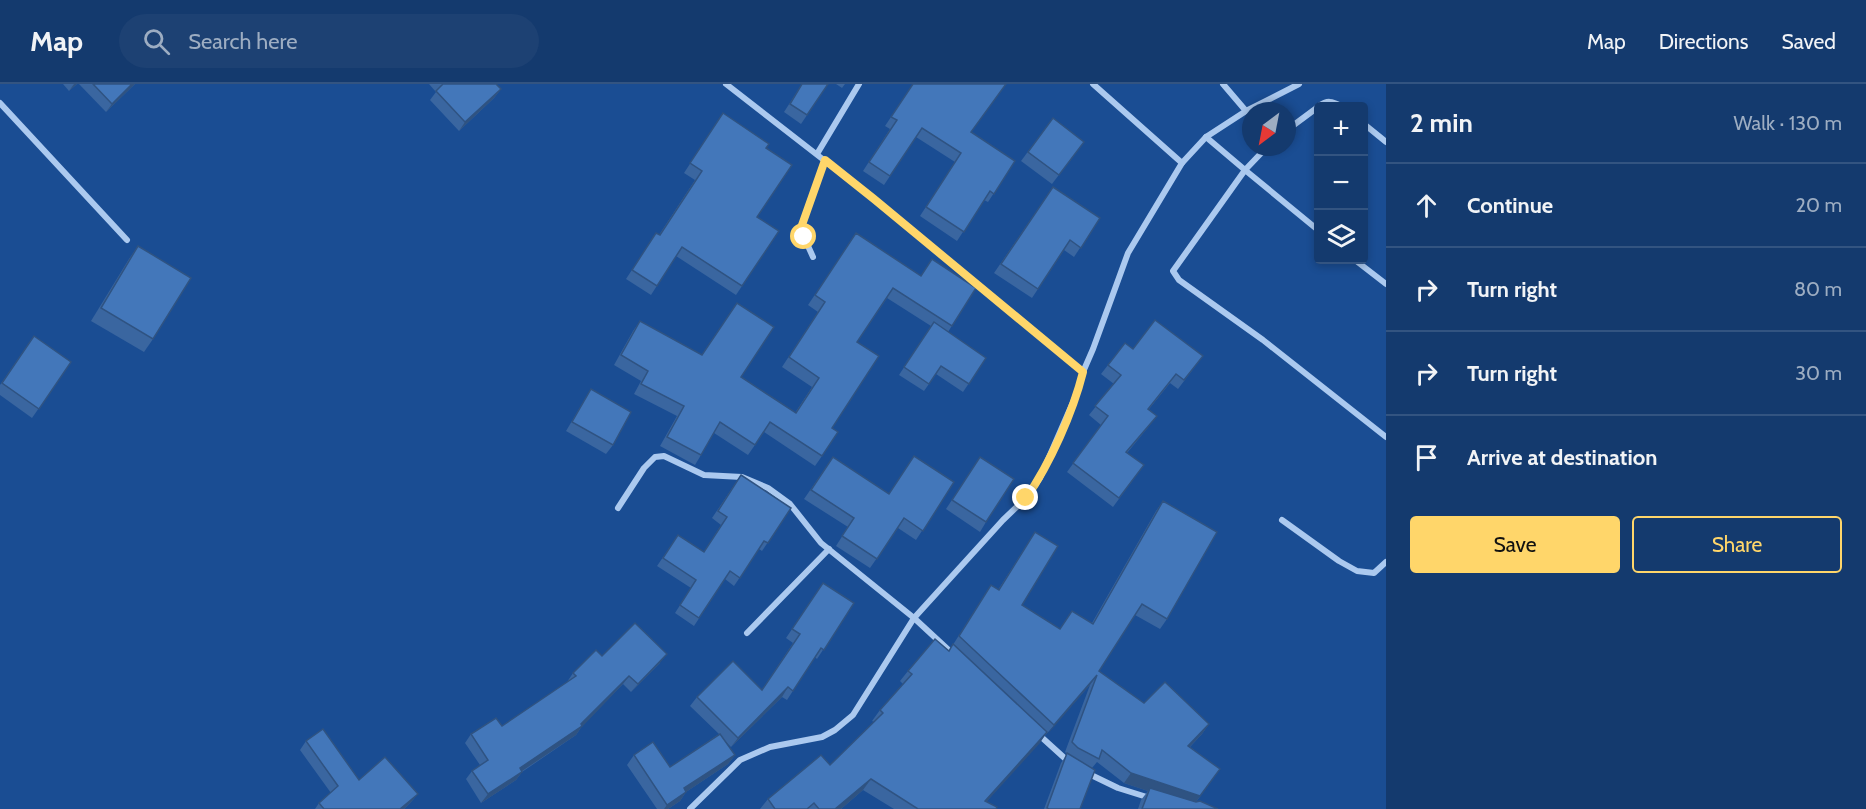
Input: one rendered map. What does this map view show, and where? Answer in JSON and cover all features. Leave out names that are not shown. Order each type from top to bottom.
[{"type":"street","points":[[726,84],[874,199],[1083,372]]},
{"type":"street","points":[[817,154],[859,84]]},
{"type":"street","points":[[1093,84],[1182,163]]},
{"type":"street","points":[[1223,84],[1242,106]]},
{"type":"street","points":[[1264,102],[1299,84]]},
{"type":"street","points":[[0,103],[127,240]]},
{"type":"street","points":[[1296,124],[1314,111]]},
{"type":"street","points":[[690,809],[740,759],[770,747],[822,737],[835,730],[853,715],[914,618],[1003,520],[1026,498],[1040,478],[1077,393],[1128,253],[1182,163],[1206,137],[1242,114]]},
{"type":"street","points":[[1368,127],[1386,142]]},
{"type":"street","points":[[1206,137],[1314,227]]},
{"type":"street","points":[[1258,156],[1245,170],[1173,271],[1179,280],[1263,340],[1386,437]]},
{"type":"street","points":[[813,257],[804,237],[802,225],[825,160]]},
{"type":"street","points":[[1360,264],[1386,284]]},
{"type":"street","points":[[618,508],[655,457],[664,456],[704,475],[742,477],[768,488],[790,504],[821,543],[914,618],[957,658]]},
{"type":"street","points":[[1282,520],[1339,561],[1357,571],[1374,573],[1386,562]]},
{"type":"street","points":[[747,633],[830,549]]},
{"type":"street","points":[[1034,730],[1075,766]]},
{"type":"street","points":[[1083,771],[1118,788],[1156,800]]},
{"type":"building","points":[[93,84],[132,84],[112,104]]},
{"type":"building","points":[[443,84],[496,84],[501,89],[465,122],[436,91]]},
{"type":"building","points":[[802,84],[828,84],[807,115],[790,104]]},
{"type":"building","points":[[913,84],[1006,84],[971,132],[1015,161],[994,194],[990,191],[964,232],[926,207],[961,153],[922,128],[890,176],[869,162],[897,120],[891,117]]},
{"type":"building","points":[[723,113],[769,144],[766,148],[792,165],[757,217],[779,231],[742,286],[682,247],[657,286],[632,270],[656,233],[660,235],[702,171],[690,163]]},
{"type":"building","points":[[1053,118],[1084,142],[1059,175],[1028,152]]},
{"type":"building","points":[[1053,187],[1100,218],[1081,248],[1070,240],[1038,289],[1001,264]]},
{"type":"building","points":[[856,233],[921,276],[932,259],[976,288],[952,326],[893,288],[857,342],[879,356],[832,428],[838,432],[822,456],[770,422],[755,445],[720,422],[701,455],[667,437],[684,406],[641,384],[648,371],[621,355],[640,321],[702,355],[737,303],[774,327],[741,377],[796,413],[819,378],[789,357],[825,302],[815,295]]},
{"type":"building","points":[[138,246],[191,278],[153,339],[101,308]]},
{"type":"building","points":[[1155,320],[1203,356],[1184,380],[1176,374],[1148,409],[1157,416],[1126,452],[1144,465],[1119,498],[1073,463],[1108,416],[1095,406],[1121,375],[1108,365],[1125,343],[1133,349]]},
{"type":"building","points":[[934,322],[986,358],[969,384],[941,366],[929,384],[904,367]]},
{"type":"building","points":[[34,336],[71,362],[39,409],[2,383]]},
{"type":"building","points":[[591,389],[631,412],[613,445],[572,422]]},
{"type":"building","points":[[914,456],[954,482],[923,531],[904,518],[877,559],[842,536],[854,518],[811,490],[833,457],[889,494]]},
{"type":"building","points":[[980,457],[1014,479],[986,522],[952,500]]},
{"type":"building","points":[[741,475],[791,508],[768,543],[764,541],[740,578],[730,571],[699,618],[680,605],[696,580],[663,558],[678,535],[704,552],[727,517],[718,511]]},
{"type":"building","points":[[1163,501],[1217,532],[1167,619],[1142,604],[1099,671],[1144,703],[1165,682],[1209,724],[1188,746],[1220,769],[1200,796],[1131,773],[1102,750],[1099,759],[1078,748],[1072,742],[1097,675],[1054,725],[959,636],[991,585],[999,590],[1035,532],[1058,546],[1022,605],[1060,629],[1072,611],[1093,624]]},
{"type":"building","points":[[823,583],[854,603],[824,650],[821,648],[793,691],[788,687],[738,738],[697,697],[733,661],[762,690],[800,634],[792,629]]},
{"type":"building","points":[[635,623],[667,654],[638,684],[629,676],[581,724],[582,726],[520,768],[522,772],[488,794],[472,771],[488,760],[471,734],[496,718],[502,726],[576,676],[573,673],[596,650],[602,656]]},
{"type":"building","points":[[935,639],[949,651],[953,644],[1047,732],[985,801],[997,807],[996,809],[918,809],[871,779],[835,809],[819,809],[814,803],[807,809],[775,809],[768,799],[821,755],[830,765],[883,713],[880,710],[912,674],[908,671]]},
{"type":"building","points":[[323,729],[359,780],[385,757],[418,794],[400,809],[324,809],[319,803],[338,786],[306,741]]},
{"type":"building","points":[[720,734],[735,755],[684,788],[686,792],[667,805],[634,755],[653,742],[670,767]]},
{"type":"building","points":[[1067,753],[1095,770],[1080,809],[1049,809],[1047,808]]},
{"type":"building","points":[[1150,788],[1196,802],[1200,801],[1218,809],[1142,809]]},
{"type":"route","points":[[804,237],[802,225],[825,160],[1083,372],[1077,393],[1040,478],[1026,498]]}]
